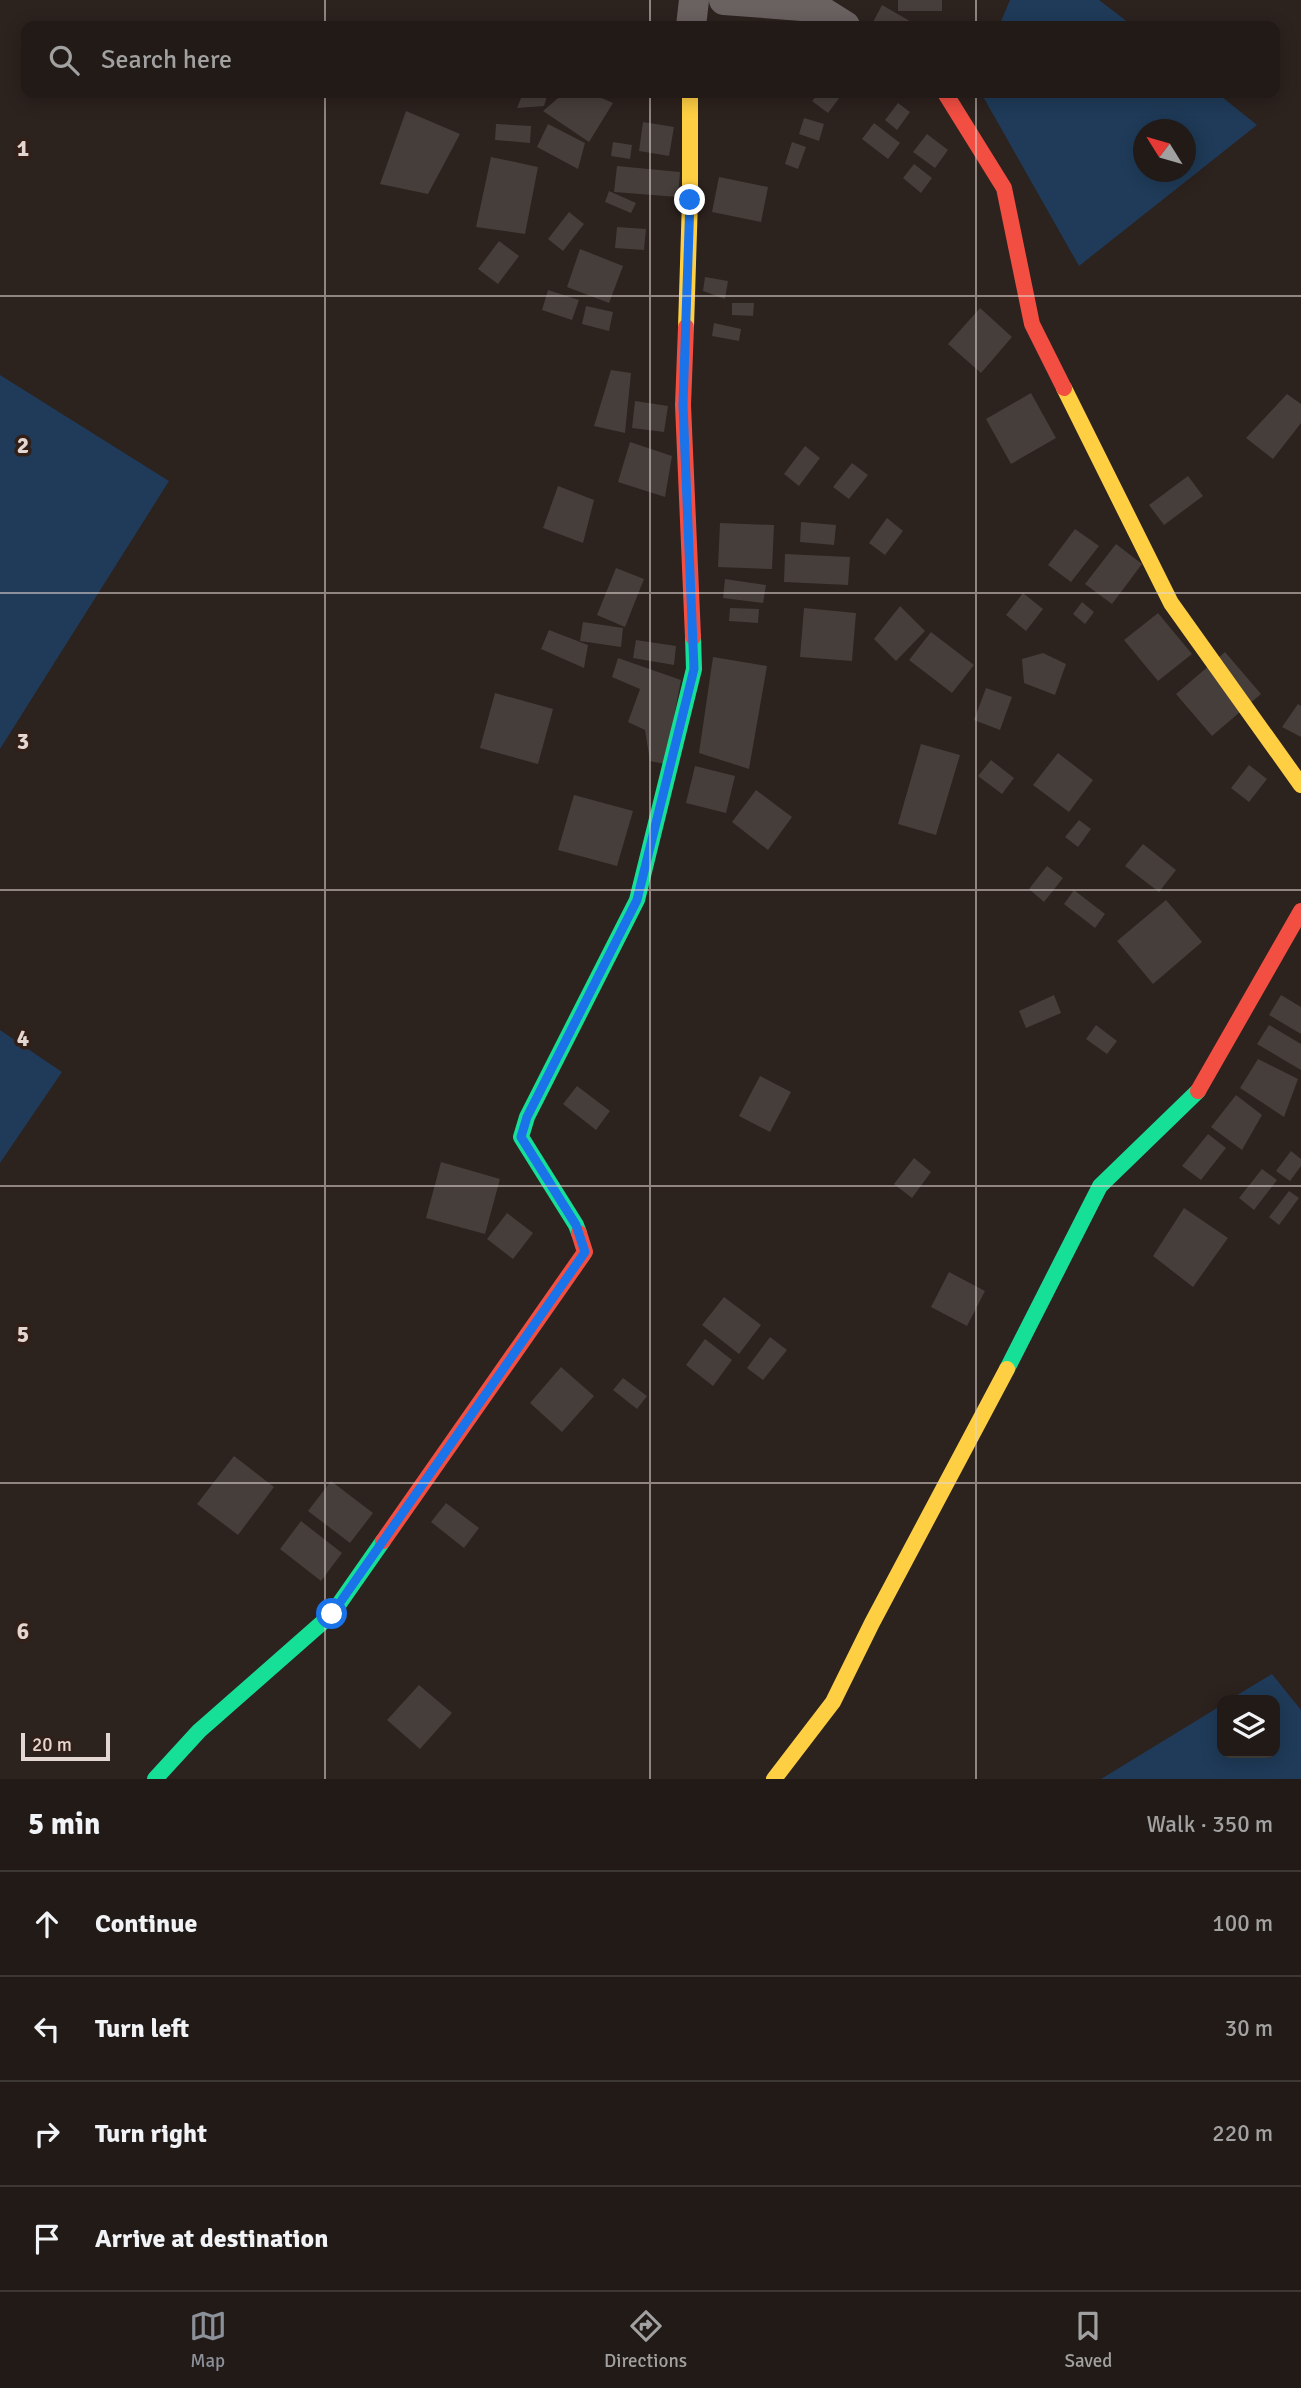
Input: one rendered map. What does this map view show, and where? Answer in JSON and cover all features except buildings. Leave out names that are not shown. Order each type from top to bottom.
[{"type":"street","points":[[692,21],[694,0]]},
{"type":"street","points":[[724,0],[815,7],[837,21]]},
{"type":"street","points":[[155,1779],[199,1731],[332,1614],[585,1252],[576,1225],[521,1137],[527,1117],[637,900],[694,669],[683,405],[690,200],[690,98]]},
{"type":"street","points":[[947,98],[1004,188],[1032,324],[1171,603],[1301,785]]},
{"type":"street","points":[[774,1779],[832,1702],[975,1433],[1100,1186],[1196,1094],[1301,911]]},
{"type":"water","points":[[1010,0],[1099,0],[1126,21],[1001,21]]},
{"type":"water","points":[[984,98],[1223,98],[1257,125],[1196,173],[1196,119],[1133,119],[1133,182],[1185,182],[1079,266]]},
{"type":"water","points":[[0,375],[169,481],[0,749]]},
{"type":"water","points":[[0,1030],[62,1072],[0,1163]]},
{"type":"water","points":[[1272,1674],[1301,1710],[1301,1779],[1101,1779],[1217,1708],[1217,1758],[1280,1758],[1280,1695],[1237,1695]]},
{"type":"traffic: fast","points":[[579,1233],[521,1137],[527,1117],[637,900],[694,669],[693,637]]},
{"type":"traffic: fast","points":[[1007,1369],[1100,1186],[1198,1091]]},
{"type":"traffic: fast","points":[[155,1779],[199,1731],[332,1614],[383,1541]]},
{"type":"traffic: slow","points":[[686,327],[690,98]]},
{"type":"traffic: slow","points":[[1064,388],[1171,603],[1301,785]]},
{"type":"traffic: slow","points":[[774,1779],[833,1702],[1007,1369]]},
{"type":"traffic: jam","points":[[948,98],[1004,188],[1032,324],[1064,388]]},
{"type":"traffic: jam","points":[[686,327],[683,405],[693,637]]},
{"type":"traffic: jam","points":[[1198,1091],[1301,911]]},
{"type":"traffic: jam","points":[[383,1541],[585,1252],[579,1233]]},
{"type":"route","points":[[332,1614],[585,1252],[576,1225],[521,1137],[527,1117],[637,900],[694,669],[683,405],[690,200]]}]
